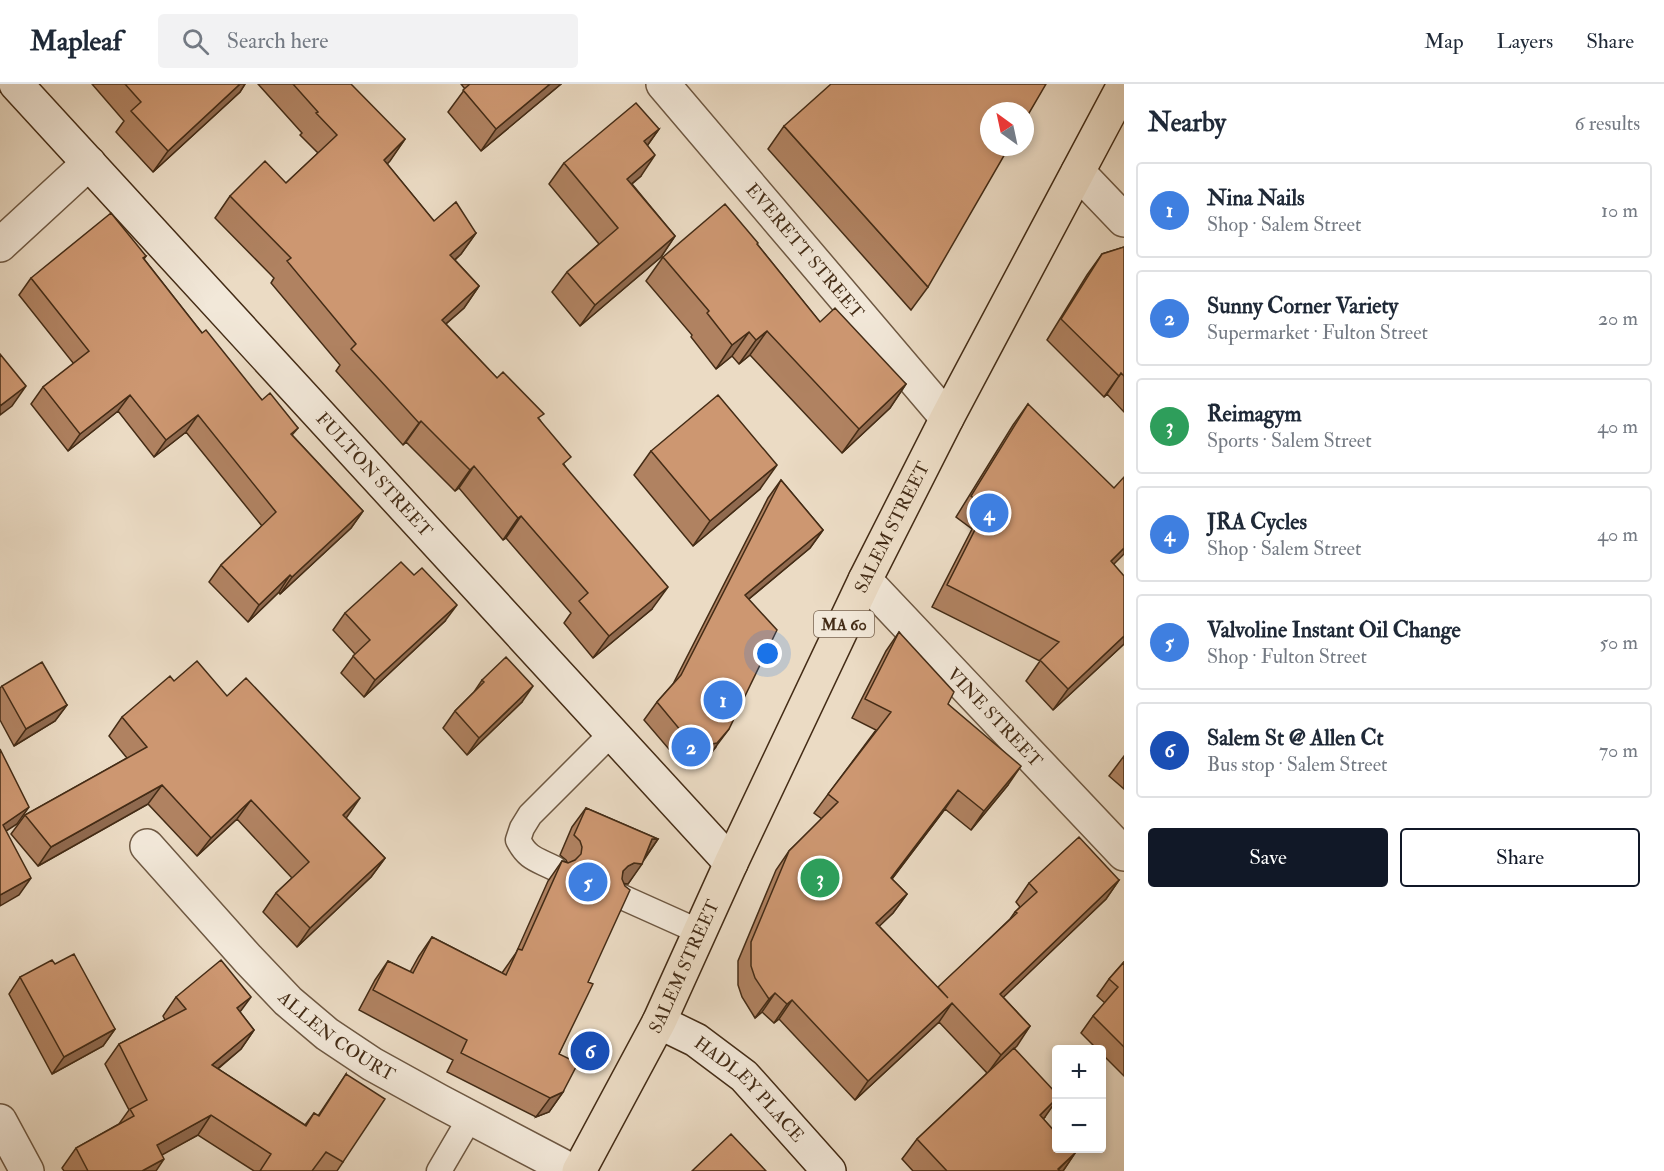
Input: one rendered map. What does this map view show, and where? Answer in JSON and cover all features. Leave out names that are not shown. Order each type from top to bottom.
[{"type":"main road","name":"SALEM STREET","points":[[579,1171],[659,1022],[731,863],[865,580],[947,418],[1124,85]]},
{"type":"street","name":"FULTON STREET","points":[[16,84],[731,863]]},
{"type":"street","name":"EVERETT STREET","points":[[663,84],[947,418]]},
{"type":"street","points":[[0,245],[89,163]]},
{"type":"street","points":[[1078,172],[1124,220]]},
{"type":"street","name":"VINE STREET","points":[[865,580],[1124,854]]},
{"type":"street","name":"ALLEN COURT","points":[[147,846],[288,1001],[327,1034],[372,1064],[572,1171]]},
{"type":"street","name":"HADLEY PLACE","points":[[659,1022],[696,1040],[744,1076],[829,1171]]},
{"type":"street","points":[[0,1121],[27,1171]]},
{"type":"lane","points":[[554,868],[530,857],[523,849],[518,840],[522,828],[530,815],[612,733]]},
{"type":"lane","points":[[622,897],[700,932]]},
{"type":"lane","points":[[439,1171],[470,1118]]},
{"type":"building","points":[[125,84],[240,84],[168,151],[131,111],[141,102]]},
{"type":"building","points":[[293,84],[351,84],[405,139],[384,160],[434,221],[456,202],[476,233],[450,255],[479,286],[442,320],[497,378],[503,372],[544,414],[538,418],[571,457],[563,464],[668,587],[609,636],[579,601],[588,593],[521,516],[518,518],[474,466],[470,470],[421,421],[419,423],[351,349],[356,344],[287,261],[291,258],[230,196],[265,161],[286,183],[337,135]]},
{"type":"building","points":[[470,84],[550,84],[496,129],[463,90]]},
{"type":"building","points":[[831,84],[1046,84],[1034,105],[1034,102],[980,102],[980,156],[1004,156],[928,287],[784,126]]},
{"type":"building","points":[[636,103],[659,129],[644,141],[655,155],[627,179],[675,236],[595,305],[567,272],[618,228],[564,163]]},
{"type":"building","points":[[725,204],[820,322],[835,308],[906,384],[859,429],[767,331],[756,340],[749,332],[732,345],[707,313],[709,311],[663,257]]},
{"type":"building","points":[[111,213],[146,256],[143,258],[202,333],[206,330],[262,400],[270,393],[298,428],[291,434],[363,511],[259,605],[221,565],[276,512],[198,415],[166,440],[130,395],[80,434],[43,387],[89,351],[31,278]]},
{"type":"building","points":[[1124,247],[1124,376],[1121,373],[1119,376],[1061,319],[1102,254]]},
{"type":"building","points":[[0,354],[26,386],[0,406]]},
{"type":"building","points":[[718,395],[777,465],[710,521],[651,451]]},
{"type":"building","points":[[1028,404],[1114,488],[1124,477],[1124,548],[1111,561],[1124,576],[1124,636],[1068,689],[1040,660],[1059,642],[947,585],[986,508],[971,496]]},
{"type":"building","points":[[781,480],[823,530],[745,595],[777,630],[729,729],[717,743],[702,746],[686,737],[657,702],[681,675]]},
{"type":"building","points":[[401,562],[414,575],[422,568],[457,605],[375,680],[353,656],[370,640],[345,613]]},
{"type":"building","points":[[899,632],[954,692],[948,704],[1021,766],[984,811],[958,790],[891,878],[907,894],[876,923],[948,998],[938,987],[1037,892],[1029,883],[1079,837],[1119,880],[1000,994],[1030,1026],[1001,1055],[952,1003],[868,1081],[792,1000],[787,1004],[775,993],[769,999],[755,978],[751,966],[751,942],[789,851],[838,802],[828,794],[891,712],[865,699]]},
{"type":"building","points":[[506,657],[533,686],[479,738],[455,711]]},
{"type":"building","points":[[197,661],[227,696],[246,678],[360,798],[343,815],[385,858],[310,928],[276,893],[309,862],[251,800],[211,838],[162,785],[51,847],[25,815],[147,747],[122,717],[170,676],[174,681]]},
{"type":"building","points":[[42,662],[67,705],[26,729],[2,686]]},
{"type":"building","points":[[0,749],[29,807],[3,825],[31,878],[0,895]]},
{"type":"building","points":[[586,808],[658,839],[652,839],[642,864],[634,863],[623,871],[622,879],[630,890],[588,982],[593,984],[559,1054],[578,1063],[563,1092],[550,1098],[461,1053],[467,1040],[373,990],[388,961],[413,973],[432,937],[506,975],[518,949],[522,950],[562,861],[568,863],[581,854],[580,841],[574,835]]},
{"type":"building","points":[[74,954],[115,1029],[64,1057],[20,977],[52,960],[55,964]]},
{"type":"building","points":[[221,960],[251,997],[237,1008],[254,1030],[212,1065],[306,1126],[314,1113],[319,1116],[346,1074],[385,1099],[343,1162],[326,1152],[312,1171],[260,1171],[271,1154],[211,1115],[157,1145],[164,1159],[142,1171],[88,1171],[76,1148],[134,1116],[130,1109],[147,1100],[119,1044],[186,1009],[176,997]]},
{"type":"building","points":[[1124,962],[1124,1047],[1093,1016],[1118,987],[1109,979]]},
{"type":"building","points":[[1014,1048],[1052,1089],[1052,1103],[1040,1115],[1052,1128],[1052,1153],[1075,1153],[1058,1169],[1060,1171],[947,1171],[917,1139]]},
{"type":"building","points":[[731,1134],[766,1171],[692,1171]]},
{"type":"place","name":"JRA Cycles","points":[[989,513]]},
{"type":"place","name":"Nina Nails","points":[[723,700]]},
{"type":"place","name":"Sunny Corner Variety","points":[[691,747]]},
{"type":"place","name":"Reimagym","points":[[820,878]]},
{"type":"place","name":"Valvoline Instant Oil Change","points":[[588,882]]},
{"type":"place","name":"Salem St @ Allen Ct","points":[[590,1051]]}]
